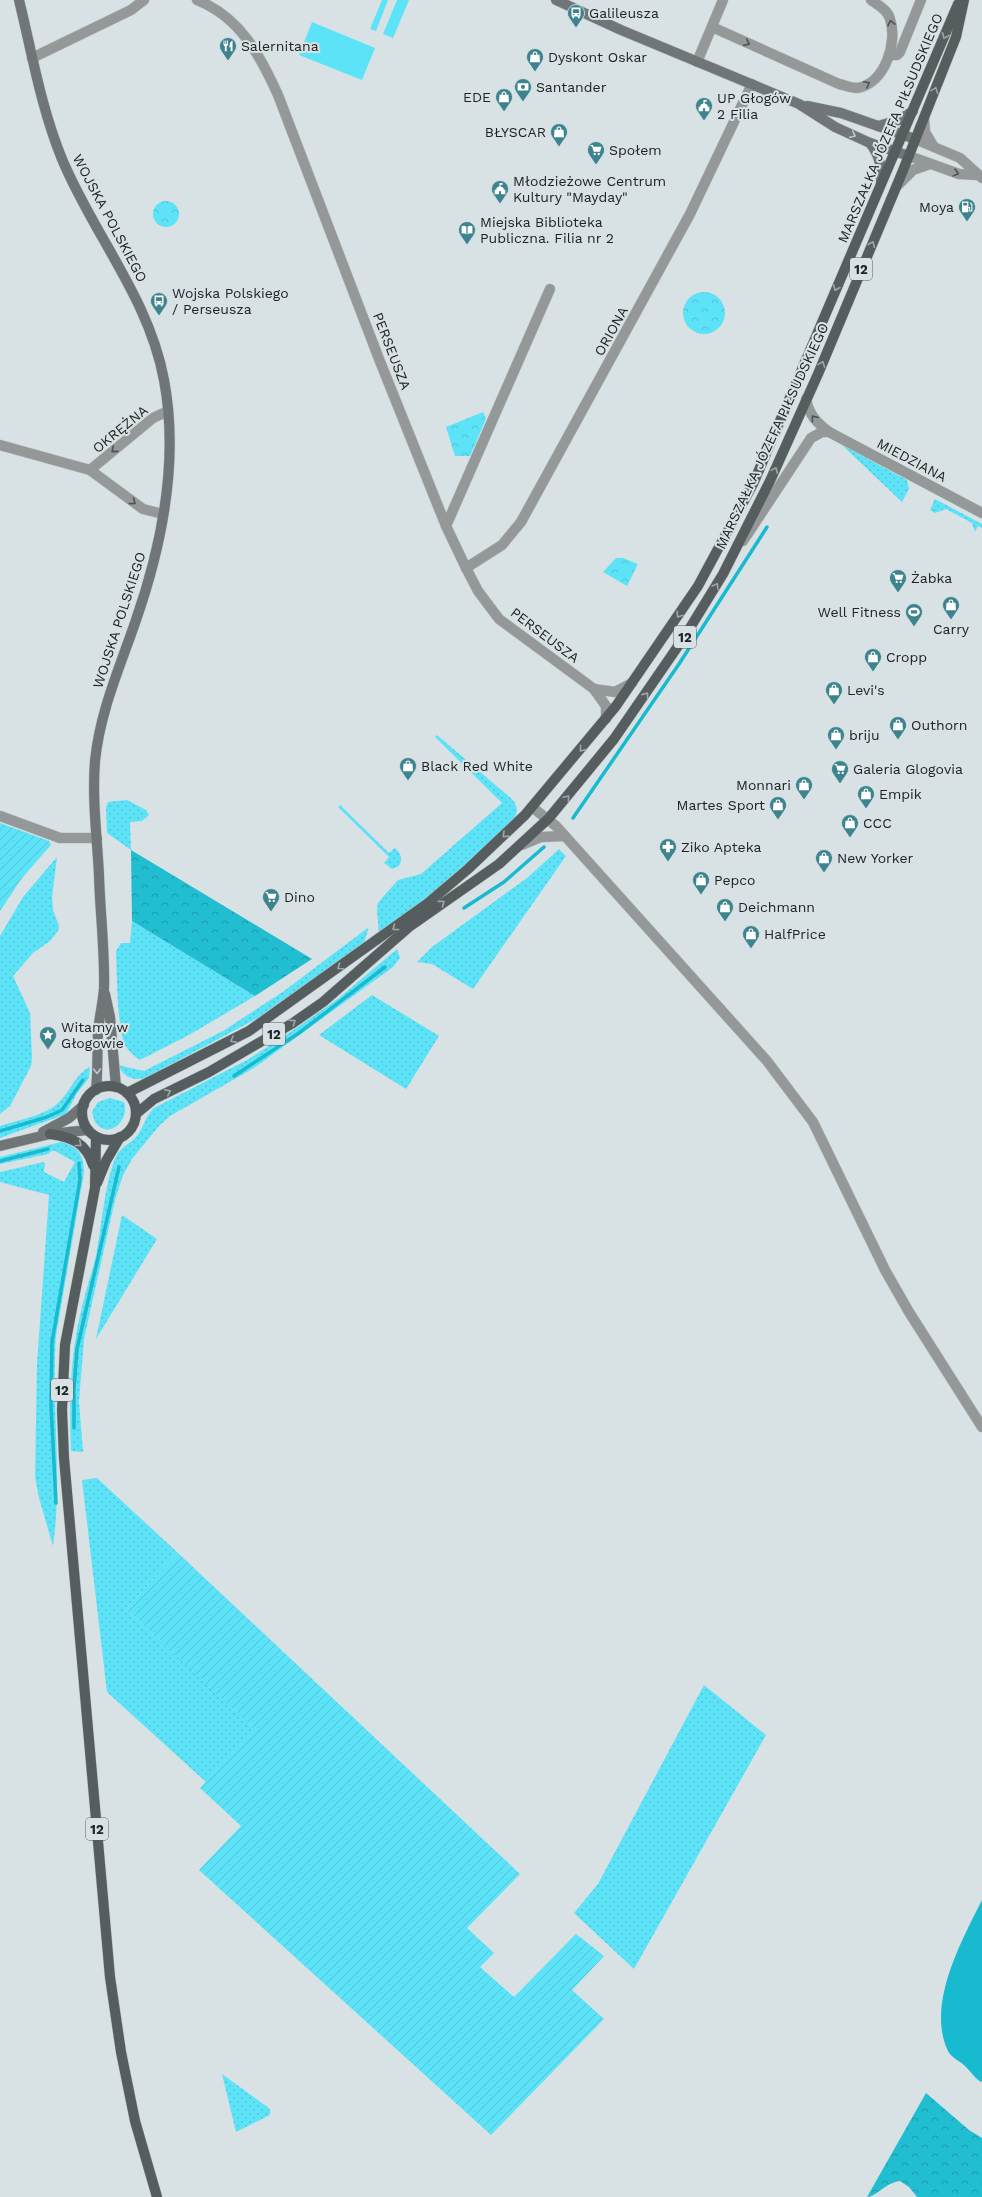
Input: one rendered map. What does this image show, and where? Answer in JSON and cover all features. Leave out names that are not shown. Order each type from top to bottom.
[{"type":"main road","name":"MARSZAŁKA JÓZEFA PIŁSUDSKIEGO","points":[[126,1093],[221,1047],[275,1014],[428,903],[494,845],[532,807],[606,719],[634,682],[698,586],[753,484],[881,183],[914,111],[960,0]]},
{"type":"main road","name":"MARSZAŁKA JÓZEFA PIŁSUDSKIEGO","points":[[136,1114],[154,1099],[244,1053],[293,1023],[323,1002],[409,927],[500,864],[549,818],[592,768],[647,693],[686,636],[733,556],[806,399],[909,156],[956,37],[964,0]]},
{"type":"main road","points":[[84,1106],[88,1096],[96,1090],[108,1086],[116,1087],[126,1093],[133,1101],[136,1114]]},
{"type":"main road","name":"12","points":[[84,1106],[83,1118],[92,1133],[95,1188],[65,1346],[62,1410],[64,1458],[110,1977],[121,2052],[136,2121],[157,2197]]},
{"type":"main road","name":"12","points":[[95,1188],[109,1156],[120,1137],[132,1127],[136,1114]]},
{"type":"main road","points":[[92,1133],[109,1140],[120,1137]]},
{"type":"main road","points":[[50,1134],[77,1141],[87,1151],[95,1170]]},
{"type":"street","name":"WOJSKA POLSKIEGO","points":[[19,0],[32,58],[48,118],[62,158],[82,202],[130,285],[144,315],[159,355],[165,382],[168,411],[170,455],[163,514],[149,580],[105,708],[98,739],[94,784],[104,990],[110,1017],[116,1087]]},
{"type":"street","points":[[32,58],[131,10],[144,0]]},
{"type":"street","name":"PERSEUSZA","points":[[197,0],[216,8],[231,20],[260,56],[278,94],[379,359],[446,526],[478,591],[499,619],[594,689],[606,706],[606,719]]},
{"type":"street","points":[[556,0],[697,62],[799,104],[835,127],[870,144],[959,174],[980,176]]},
{"type":"street","points":[[697,62],[724,0]]},
{"type":"street","points":[[712,27],[839,84],[856,88],[865,86],[874,80],[889,55],[892,30],[890,18],[882,7],[871,0]]},
{"type":"street","points":[[889,55],[897,55],[900,52],[921,0]]},
{"type":"street","name":"ORIONA","points":[[466,568],[502,545],[522,522],[690,214],[752,84]]},
{"type":"street","points":[[799,104],[840,113],[915,139],[960,158],[980,176]]},
{"type":"street","points":[[878,126],[899,120],[914,111]]},
{"type":"street","points":[[924,117],[925,132],[936,148]]},
{"type":"street","points":[[870,144],[877,154],[881,166],[881,183]]},
{"type":"street","points":[[896,186],[913,170],[930,164]]},
{"type":"street","points":[[446,526],[550,289]]},
{"type":"street","name":"MIEDZIANA","points":[[806,399],[814,419],[829,432],[982,513]]},
{"type":"street","name":"OKRĘŻNA","points":[[90,470],[153,418],[168,411]]},
{"type":"street","points":[[733,556],[811,438],[822,432],[829,432]]},
{"type":"street","name":"OKRĘŻNA","points":[[0,445],[90,470],[143,509],[163,514]]},
{"type":"street","name":"PERSEUSZA","points":[[594,689],[615,692],[634,682]]},
{"type":"street","points":[[532,807],[549,818],[767,1061],[813,1122],[885,1270],[909,1312],[982,1427]]},
{"type":"street","points":[[0,816],[60,838],[97,838]]},
{"type":"street","points":[[520,846],[541,837],[565,836]]},
{"type":"street","name":"WOJSKA POLSKIEGO","points":[[96,1090],[98,1029],[104,990]]},
{"type":"street","points":[[35,1137],[69,1118],[84,1106]]},
{"type":"street","points":[[0,1146],[50,1134],[92,1133]]},
{"type":"green space","points":[[382,0],[388,0],[376,31],[370,29]]},
{"type":"green space","points":[[397,0],[409,0],[393,38],[383,34]]},
{"type":"green space","points":[[312,22],[375,48],[362,80],[299,55]]},
{"type":"green space","points":[[166,201],[175,205],[179,214],[175,223],[166,227],[157,223],[153,214],[157,205]]},
{"type":"green space","points":[[700,292],[708,292],[716,295],[722,301],[725,313],[722,325],[716,331],[708,334],[700,334],[692,331],[686,325],[683,317],[683,309],[686,301],[692,295]]},
{"type":"green space","points":[[483,412],[486,419],[470,456],[455,456],[446,427]]},
{"type":"green space","points":[[842,445],[907,480],[909,489],[902,502]]},
{"type":"green space","points":[[935,499],[982,524],[982,528],[978,526],[975,532],[972,523],[946,509],[935,513],[930,510]]},
{"type":"green space","points":[[616,558],[623,558],[638,564],[627,586],[603,572]]},
{"type":"green space","points":[[437,735],[513,800],[517,807],[516,814],[514,819],[498,835],[465,865],[379,935],[377,910],[378,903],[398,880],[421,874],[502,803],[435,737]]},
{"type":"green space","points":[[127,800],[146,810],[149,815],[142,821],[130,822],[131,850],[107,833],[106,808],[108,802]]},
{"type":"green space","points":[[340,805],[389,853],[395,848],[397,850],[401,859],[399,866],[392,869],[384,863],[389,857],[338,807]]},
{"type":"green space","points":[[0,823],[49,841],[51,845],[22,878],[0,911]]},
{"type":"green space","points":[[559,849],[566,856],[473,989],[432,964],[417,962],[432,947],[527,878]]},
{"type":"green space","points":[[131,850],[312,959],[255,996],[132,921]]},
{"type":"green space","points":[[57,857],[52,897],[53,910],[59,926],[58,931],[50,941],[33,953],[13,976],[30,1013],[31,1066],[10,1106],[0,1114],[0,936],[23,897]]},
{"type":"green space","points":[[132,921],[255,996],[189,1035],[140,1060],[128,1050],[122,1037],[118,1000],[116,951],[121,943],[130,943]]},
{"type":"green space","points":[[369,927],[364,943],[256,1019],[145,1078],[136,1079],[129,1077],[123,1073],[118,1065],[144,1071],[223,1031],[284,991]]},
{"type":"green space","points":[[397,949],[400,958],[393,967],[254,1068],[170,1116],[159,1126],[132,1159],[123,1175],[115,1200],[84,1339],[79,1401],[83,1452],[71,1451],[70,1395],[75,1339],[96,1257],[109,1178],[118,1154],[137,1136],[154,1108],[247,1060],[292,1031],[339,998]]},
{"type":"green space","points":[[372,995],[439,1036],[406,1089],[319,1035]]},
{"type":"green space","points":[[90,1067],[89,1078],[77,1093],[66,1114],[0,1138],[0,1126],[45,1112],[61,1100],[81,1074]]},
{"type":"green space","points":[[110,1098],[124,1102],[125,1109],[124,1115],[117,1126],[112,1129],[106,1129],[95,1122],[92,1112],[98,1102]]},
{"type":"green space","points":[[61,1142],[72,1146],[79,1152],[83,1161],[84,1172],[56,1336],[55,1388],[57,1494],[53,1546],[39,1498],[35,1477],[37,1364],[49,1195],[0,1182],[0,1172],[44,1162],[44,1172],[64,1182],[75,1162],[53,1150],[48,1154],[0,1164],[0,1157]]},
{"type":"green space","points":[[122,1215],[157,1239],[96,1339]]},
{"type":"green space","points":[[97,1478],[178,1553],[126,1609],[255,1729],[206,1782],[107,1692],[82,1480]]},
{"type":"green space","points":[[178,1553],[520,1874],[467,1928],[494,1953],[480,1967],[514,1997],[576,1934],[604,1956],[572,1990],[604,2019],[491,2135],[199,1870],[241,1826],[200,1788],[254,1729],[126,1609]]},
{"type":"green space","points":[[704,1685],[766,1735],[634,1969],[574,1913],[598,1884]]},
{"type":"green space","points":[[222,2074],[270,2109],[270,2115],[236,2132]]},
{"type":"green space","points":[[926,2093],[969,2130],[982,2138],[982,2197],[917,2197],[909,2187],[900,2181],[890,2184],[874,2195],[867,2197]]},
{"type":"shaded area","points":[[982,1900],[981,2082],[949,2053],[942,2033],[941,2014],[949,1974],[956,1954]]},
{"type":"waterway","points":[[573,818],[679,664],[767,527]]},
{"type":"waterway","points":[[464,908],[504,882],[544,847]]},
{"type":"waterway","points":[[234,1076],[299,1033],[385,967]]},
{"type":"waterway","points":[[0,1131],[47,1117],[62,1110],[83,1080]]},
{"type":"waterway","points":[[0,1161],[48,1149]]},
{"type":"waterway","points":[[56,1503],[51,1405],[52,1342],[80,1180],[79,1163]]},
{"type":"waterway","points":[[74,1428],[74,1389],[77,1349],[119,1167]]},
{"type":"place","name":"Galileusza","points":[[576,28]]},
{"type":"place","name":"Salernitana","points":[[228,61]]},
{"type":"place","name":"Dyskont Oskar","points":[[535,72]]},
{"type":"place","name":"Santander","points":[[523,102]]},
{"type":"place","name":"EDE","points":[[504,112]]},
{"type":"place","name":"UP Głogów 2 Filia","points":[[704,121]]},
{"type":"place","name":"BŁYSCAR","points":[[559,147]]},
{"type":"place","name":"Społem","points":[[596,165]]},
{"type":"place","name":"Młodzieżowe Centrum Kultury \"Mayday\"","points":[[500,204]]},
{"type":"place","name":"Moya","points":[[967,222]]},
{"type":"place","name":"Miejska Biblioteka Publiczna. Filia nr 2","points":[[467,245]]},
{"type":"place","name":"Wojska Polskiego / Perseusza","points":[[159,316]]},
{"type":"place","name":"Żabka","points":[[898,593]]},
{"type":"place","name":"Carry","points":[[951,620]]},
{"type":"place","name":"Well Fitness","points":[[914,627]]},
{"type":"place","name":"Cropp","points":[[873,672]]},
{"type":"place","name":"Levi's","points":[[834,705]]},
{"type":"place","name":"Outhorn","points":[[898,740]]},
{"type":"place","name":"briju","points":[[836,750]]},
{"type":"place","name":"Black Red White","points":[[408,781]]},
{"type":"place","name":"Galeria Glogovia","points":[[840,784]]},
{"type":"place","name":"Monnari","points":[[804,800]]},
{"type":"place","name":"Empik","points":[[866,809]]},
{"type":"place","name":"Martes Sport","points":[[778,820]]},
{"type":"place","name":"CCC","points":[[850,838]]},
{"type":"place","name":"Ziko Apteka","points":[[668,862]]},
{"type":"place","name":"New Yorker","points":[[824,873]]},
{"type":"place","name":"Pepco","points":[[701,895]]},
{"type":"place","name":"Dino","points":[[271,912]]},
{"type":"place","name":"Deichmann","points":[[725,922]]},
{"type":"place","name":"HalfPrice","points":[[751,949]]},
{"type":"place","name":"Witamy w Głogowie","points":[[48,1050]]}]
